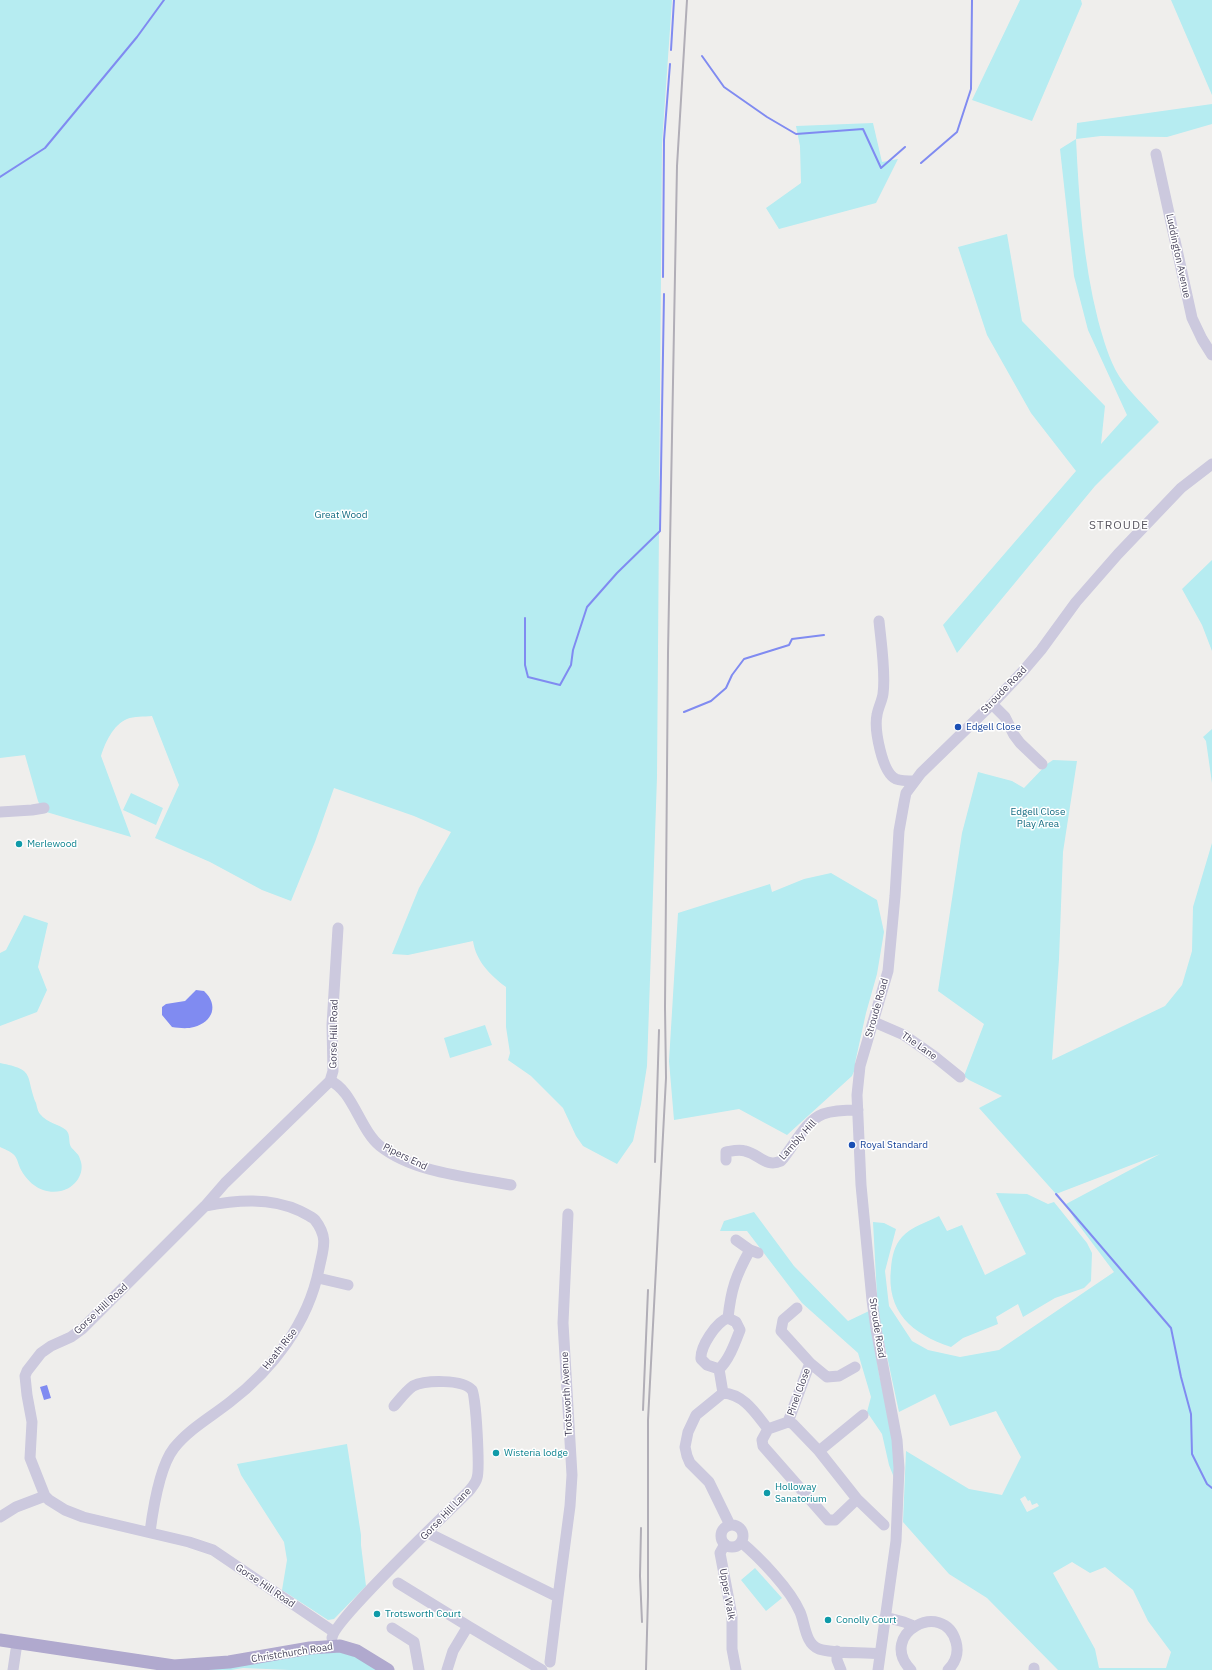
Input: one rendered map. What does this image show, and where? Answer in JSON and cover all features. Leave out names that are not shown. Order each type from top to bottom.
[{"type":"main road","name":"Christchurch Road","points":[[0,1640],[162,1668],[229,1662],[304,1649],[333,1646],[352,1649],[388,1670]]},
{"type":"street","name":"Luddington Avenue","points":[[1156,154],[1192,318],[1212,355]]},
{"type":"street","name":"Stroude Road","points":[[878,1670],[896,1541],[899,1491],[898,1455],[894,1420],[876,1329],[872,1300],[861,1185],[857,1095],[860,1066],[888,971],[896,896],[899,831],[906,794],[927,766],[992,704],[1037,655],[1081,596],[1128,543],[1181,488],[1212,464]]},
{"type":"street","points":[[879,621],[883,694],[877,715],[876,726],[879,748],[890,774],[897,780],[906,794]]},
{"type":"street","points":[[992,704],[1004,717],[1020,743],[1042,764]]},
{"type":"street","points":[[897,780],[915,781]]},
{"type":"street","points":[[0,812],[44,808]]},
{"type":"street","name":"Gorse Hill Road","points":[[334,1632],[213,1550],[189,1542],[74,1514],[54,1504],[45,1496],[30,1458],[32,1422],[25,1382],[27,1371],[41,1353],[51,1346],[71,1337],[82,1329],[205,1206],[225,1183],[330,1081],[333,1071],[332,1024],[338,928]]},
{"type":"street","name":"The Lane","points":[[874,1022],[904,1035],[960,1077]]},
{"type":"street","name":"Pipers End","points":[[330,1081],[341,1086],[371,1136],[380,1146],[392,1153],[415,1164],[449,1175],[511,1185]]},
{"type":"street","name":"Lambly Hill","points":[[726,1160],[726,1152],[744,1150],[767,1162],[776,1163],[784,1157],[806,1128],[817,1118],[832,1112],[858,1110]]},
{"type":"street","name":"Heath Rise","points":[[150,1532],[162,1477],[169,1456],[185,1436],[237,1397],[282,1350],[300,1323],[318,1278],[324,1246],[323,1233],[313,1218],[309,1215],[282,1205],[251,1200],[205,1206]]},
{"type":"street","name":"Trotsworth Avenue","points":[[546,1666],[558,1597],[570,1506],[572,1475],[563,1323],[568,1214]]},
{"type":"street","points":[[728,1318],[735,1278],[754,1252],[736,1240]]},
{"type":"street","points":[[318,1278],[348,1285]]},
{"type":"street","name":"Pinel Close","points":[[797,1308],[783,1320],[781,1331],[810,1363],[827,1377],[839,1376],[855,1367]]},
{"type":"street","points":[[719,1369],[729,1355],[740,1330],[736,1322],[728,1318]]},
{"type":"street","points":[[719,1369],[707,1365],[700,1356],[713,1330],[720,1322],[728,1318]]},
{"type":"street","name":"Pinel Close","points":[[788,1422],[810,1363]]},
{"type":"street","points":[[719,1369],[723,1393]]},
{"type":"street","name":"Gorse Hill Lane","points":[[334,1632],[369,1591],[428,1534],[469,1491],[477,1478],[476,1413],[473,1392],[468,1386],[460,1383],[422,1383],[414,1386],[394,1406]]},
{"type":"street","points":[[730,1525],[709,1482],[690,1463],[686,1456],[685,1447],[688,1432],[696,1415],[723,1393],[731,1393],[741,1397],[768,1429]]},
{"type":"street","points":[[819,1451],[863,1415]]},
{"type":"street","points":[[857,1499],[834,1520],[828,1520],[763,1446],[762,1440],[768,1429],[788,1422],[798,1428],[819,1451],[857,1499],[884,1525]]},
{"type":"street","points":[[0,1517],[16,1507],[45,1496]]},
{"type":"street","points":[[730,1525],[740,1528],[743,1535],[742,1542],[734,1547],[725,1544],[722,1534],[724,1528],[730,1525]]},
{"type":"street","points":[[428,1534],[558,1597]]},
{"type":"street","points":[[742,1542],[766,1566],[794,1600],[801,1613],[810,1641],[813,1645],[818,1649],[880,1654]]},
{"type":"street","name":"Upper Walk","points":[[725,1544],[720,1553],[732,1616],[732,1649],[736,1670]]},
{"type":"street","points":[[398,1583],[468,1626],[546,1666]]},
{"type":"street","points":[[885,1617],[914,1626]]},
{"type":"street","points":[[911,1670],[902,1658],[901,1649],[903,1640],[914,1626],[923,1622],[942,1624],[950,1630],[955,1638],[957,1656],[953,1665],[948,1670]]},
{"type":"street","points":[[447,1670],[453,1651],[468,1626]]},
{"type":"street","points":[[392,1628],[414,1642],[419,1670]]},
{"type":"street","points":[[333,1646],[332,1638],[334,1632]]},
{"type":"street","points":[[13,1670],[17,1643]]},
{"type":"street","points":[[837,1651],[836,1655],[840,1670]]},
{"type":"green space","name":"Great Wood","points":[[0,0],[672,0],[662,144],[657,777],[647,1066],[633,1141],[617,1164],[583,1146],[576,1136],[563,1108],[531,1076],[508,1060],[510,1053],[506,1027],[506,987],[485,967],[477,955],[473,941],[408,955],[392,954],[419,888],[451,832],[414,816],[334,788],[315,842],[291,901],[262,890],[210,862],[155,838],[179,785],[152,716],[133,717],[118,725],[110,735],[101,756],[131,837],[43,811],[38,801],[25,755],[0,758]]},
{"type":"green space","points":[[1020,0],[1081,0],[1082,4],[1032,121],[972,100]]},
{"type":"green space","points":[[1171,0],[1212,0],[1212,95]]},
{"type":"green space","points":[[1212,104],[1212,124],[1167,137],[1101,136],[1076,139],[1077,123]]},
{"type":"green space","points":[[873,123],[882,162],[898,159],[876,203],[779,229],[766,208],[801,183],[800,146],[796,126]]},
{"type":"green space","points":[[1076,139],[1080,207],[1085,252],[1093,297],[1102,334],[1115,370],[1133,394],[1159,422],[1095,486],[957,653],[943,625],[1076,471],[1031,413],[987,335],[958,247],[1007,234],[1022,321],[1105,406],[1101,444],[1127,415],[1088,330],[1074,276],[1060,149]]},
{"type":"green space","points":[[1212,560],[1212,651],[1202,625],[1182,589]]},
{"type":"green space","points":[[1212,729],[1212,783],[1206,741],[1203,737]]},
{"type":"green space","name":"Edgell Close Play Area","points":[[1053,760],[1077,761],[1063,852],[1059,959],[1052,1060],[1165,1006],[1182,985],[1192,951],[1193,907],[1212,843],[1212,1670],[1058,1670],[987,1598],[949,1574],[903,1522],[906,1451],[969,1489],[1002,1495],[1021,1457],[996,1411],[950,1426],[935,1394],[899,1412],[878,1314],[873,1222],[884,1223],[896,1229],[885,1271],[889,1306],[912,1341],[928,1350],[960,1357],[999,1350],[1114,1272],[1075,1220],[1066,1204],[1160,1154],[1056,1194],[979,1108],[1002,1096],[969,1080],[964,1076],[984,1024],[938,991],[962,833],[978,772],[1012,781],[1024,788],[1047,764]],"holes":[[[1025,1496],[1028,1501],[1030,1500],[1032,1505],[1037,1503],[1039,1506],[1027,1512],[1020,1499]],[[1072,1562],[1090,1573],[1105,1567],[1133,1590],[1148,1621],[1171,1652],[1166,1668],[1099,1668],[1095,1649],[1053,1573]]]},
{"type":"green space","points":[[131,793],[163,808],[156,825],[123,810]]},
{"type":"green space","points":[[831,873],[877,900],[884,932],[877,974],[866,1013],[855,1069],[852,1076],[787,1135],[739,1109],[674,1120],[669,1061],[678,913],[770,884],[772,892],[804,879]]},
{"type":"green space","points":[[24,915],[48,923],[38,967],[47,990],[37,1012],[0,1026],[0,953],[6,950]]},
{"type":"green space","points":[[485,1025],[492,1045],[450,1058],[444,1038]]},
{"type":"green space","points":[[0,1063],[19,1068],[24,1071],[29,1080],[39,1113],[68,1132],[71,1147],[78,1154],[82,1169],[78,1179],[71,1187],[54,1192],[42,1190],[27,1179],[23,1174],[14,1155],[0,1147]]},
{"type":"green space","points":[[996,1193],[1027,1194],[1048,1204],[1054,1202],[1087,1243],[1092,1253],[1091,1281],[1084,1288],[1055,1298],[1023,1317],[1018,1304],[996,1317],[998,1324],[963,1338],[951,1347],[937,1342],[914,1328],[904,1319],[898,1309],[893,1297],[891,1283],[891,1264],[894,1252],[899,1240],[906,1233],[939,1216],[947,1231],[962,1225],[985,1275],[1026,1254]]},
{"type":"green space","points":[[754,1212],[794,1266],[848,1321],[869,1311],[879,1374],[893,1436],[895,1480],[889,1465],[882,1434],[867,1412],[871,1397],[858,1353],[802,1303],[747,1231],[720,1231],[724,1221]]},
{"type":"green space","points":[[347,1444],[361,1535],[366,1586],[334,1619],[328,1620],[282,1590],[287,1560],[284,1542],[241,1475],[237,1464]]},
{"type":"green space","points":[[755,1568],[782,1598],[766,1611],[741,1580]]},
{"type":"green space","points":[[335,1651],[351,1655],[381,1670],[290,1670],[243,1668],[231,1670],[167,1670]]},
{"type":"water","points":[[196,990],[204,991],[209,996],[212,1012],[209,1017],[200,1025],[194,1027],[172,1027],[162,1015],[162,1007],[166,1004],[185,1001]]},
{"type":"water","points":[[47,1385],[51,1398],[44,1400],[40,1387]]},
{"type":"waterway","points":[[0,177],[45,148],[137,37],[164,0]]},
{"type":"waterway","points":[[671,50],[674,0]]},
{"type":"waterway","points":[[921,163],[957,132],[971,89],[972,0]]},
{"type":"waterway","points":[[702,56],[724,87],[767,117],[796,134],[863,129],[881,168],[905,147]]},
{"type":"waterway","points":[[663,277],[664,140],[670,64]]},
{"type":"waterway","points":[[525,618],[525,665],[528,677],[560,685],[571,665],[573,650],[587,607],[617,573],[660,531],[664,294]]},
{"type":"waterway","points":[[684,712],[711,701],[726,688],[732,675],[744,659],[789,645],[792,639],[824,635]]},
{"type":"waterway","points":[[1056,1194],[1171,1328],[1181,1377],[1191,1414],[1192,1454],[1207,1484],[1212,1488]]},
{"type":"railway","points":[[646,1670],[648,1596],[648,1420],[666,1078],[665,1007],[668,653],[677,166],[687,0]]},
{"type":"railway","points":[[655,1162],[659,1030]]},
{"type":"railway","points":[[643,1410],[648,1290]]},
{"type":"railway","points":[[641,1528],[640,1576],[642,1622]]},
{"type":"place","name":"Edgell Close","points":[[958,727]]},
{"type":"place","name":"Merlewood","points":[[19,844]]},
{"type":"place","name":"Royal Standard","points":[[852,1145]]},
{"type":"place","name":"Wisteria lodge","points":[[496,1453]]},
{"type":"place","name":"Holloway Sanatorium","points":[[767,1493]]},
{"type":"place","name":"Trotsworth Court","points":[[377,1614]]},
{"type":"place","name":"Conolly Court","points":[[828,1620]]},
{"type":"district","name":"STROUDE","points":[[1119,526]]}]
